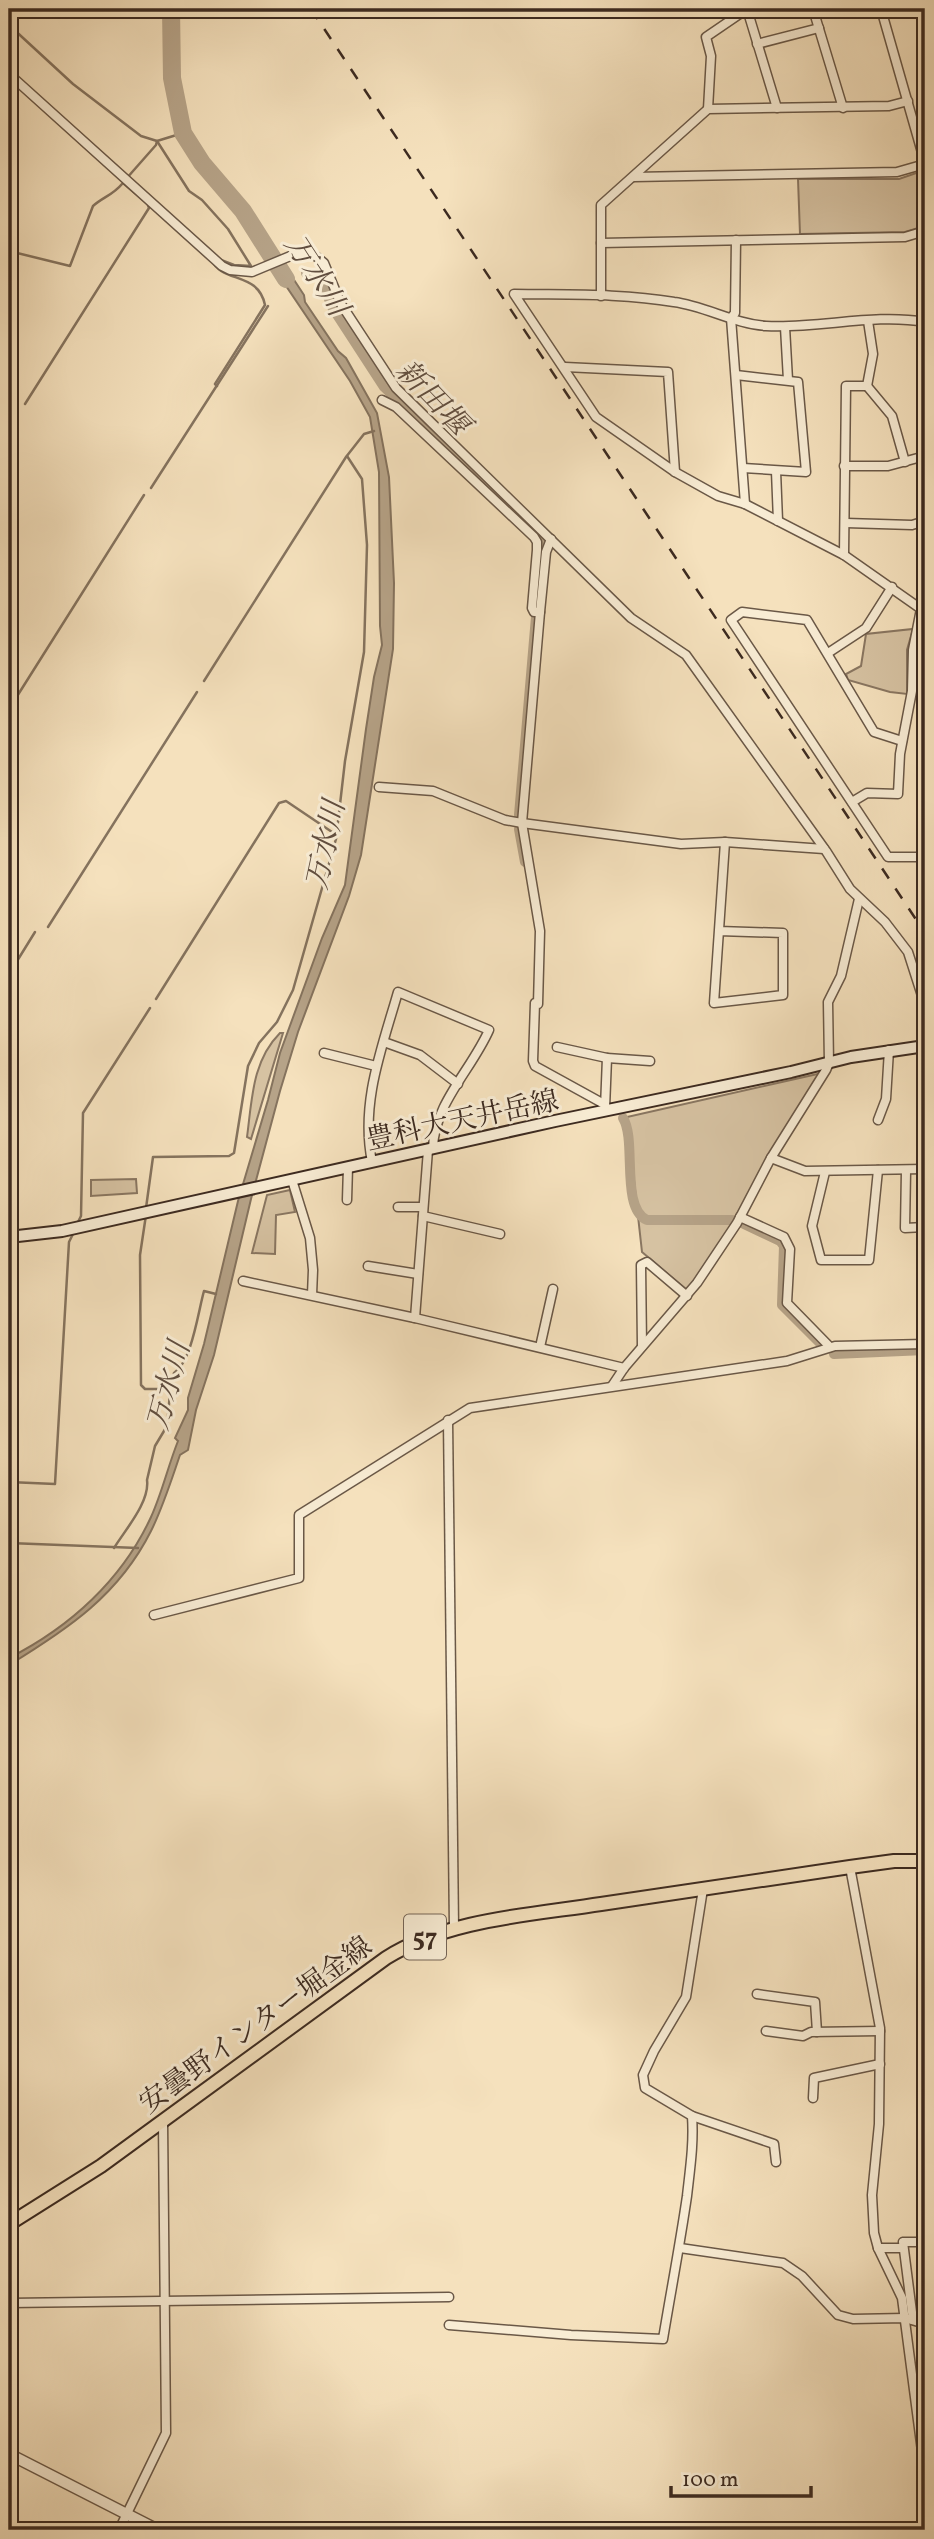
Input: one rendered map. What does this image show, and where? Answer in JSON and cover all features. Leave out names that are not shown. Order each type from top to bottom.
[{"type":"main road","name":"豊科大天井岳線","points":[[9,1237],[62,1231],[431,1149],[605,1107],[889,1050],[925,1046]]},
{"type":"main road","name":"安曇野インター堀金線","points":[[9,2224],[101,2166],[386,1958],[428,1936],[454,1928],[703,1889],[894,1861],[925,1861]]},
{"type":"street","points":[[708,109],[711,56],[706,37],[747,9],[777,108]]},
{"type":"street","points":[[813,9],[843,108]]},
{"type":"street","points":[[634,177],[897,172],[925,164],[881,9]]},
{"type":"street","points":[[757,44],[819,28]]},
{"type":"street","points":[[9,74],[222,266],[230,270],[252,272],[300,253],[312,253],[324,263],[341,304],[396,388],[631,618],[686,655],[859,900],[885,922],[908,953],[925,1005]]},
{"type":"street","points":[[601,296],[601,205],[708,109],[843,108],[889,106],[908,101]]},
{"type":"street","points":[[601,243],[905,237],[925,232]]},
{"type":"street","points":[[736,240],[735,313],[732,318],[745,504]]},
{"type":"street","points":[[852,802],[867,793],[898,794],[902,741],[912,691],[913,650],[923,609],[844,555],[745,504],[718,496],[675,472],[596,417],[514,294],[601,296],[675,302],[762,326],[785,327],[904,319],[925,322]]},
{"type":"street","points":[[867,386],[873,354],[869,321]]},
{"type":"street","points":[[785,327],[788,380]]},
{"type":"street","points":[[565,367],[668,372],[675,472]]},
{"type":"street","points":[[736,375],[798,382],[806,472],[743,468]]},
{"type":"street","points":[[844,555],[846,386],[867,386]]},
{"type":"street","points":[[867,386],[892,416],[905,462]]},
{"type":"street","points":[[382,400],[396,407],[534,537],[542,551],[540,612],[522,823],[540,931],[533,1061],[535,1066],[605,1107],[607,1058]]},
{"type":"street","points":[[844,466],[876,466],[925,456]]},
{"type":"street","points":[[776,471],[778,521]]},
{"type":"street","points":[[846,523],[912,525],[925,521]]},
{"type":"street","points":[[542,551],[551,539]]},
{"type":"street","points":[[828,653],[866,628],[892,587]]},
{"type":"street","points":[[902,741],[874,732],[807,620],[742,612],[731,620],[888,857],[925,857]]},
{"type":"street","points":[[379,787],[433,791],[505,820],[522,823],[681,844],[725,842],[824,849]]},
{"type":"street","points":[[719,931],[783,933],[783,995],[714,1003],[725,842]]},
{"type":"street","points":[[612,1386],[624,1368],[687,1296],[740,1217],[771,1158],[830,1063],[828,1002],[841,976],[859,900]]},
{"type":"street","points":[[372,1162],[368,1140],[370,1090],[398,992],[489,1030],[457,1084],[433,1135],[423,1212],[415,1318]]},
{"type":"street","points":[[384,1042],[420,1055],[457,1084]]},
{"type":"street","points":[[557,1047],[607,1058],[650,1061]]},
{"type":"street","points":[[878,1120],[886,1099],[889,1050]]},
{"type":"street","points":[[324,1053],[376,1066]]},
{"type":"street","points":[[771,1158],[805,1171],[906,1171],[923,1169],[925,1154]]},
{"type":"street","points":[[347,1200],[348,1167]]},
{"type":"street","points":[[825,1171],[812,1226],[821,1260],[869,1260],[878,1170]]},
{"type":"street","points":[[906,1171],[905,1228],[925,1227]]},
{"type":"street","points":[[292,1180],[310,1238],[312,1295]]},
{"type":"street","points":[[398,1207],[500,1234]]},
{"type":"street","points":[[740,1217],[783,1237],[790,1249],[787,1303],[830,1347]]},
{"type":"street","points":[[642,1347],[641,1265],[647,1262],[687,1296]]},
{"type":"street","points":[[368,1266],[418,1274]]},
{"type":"street","points":[[243,1281],[415,1318],[624,1368]]},
{"type":"street","points":[[540,1347],[553,1289]]},
{"type":"street","points":[[154,1615],[299,1578],[299,1515],[470,1408],[787,1361],[830,1347],[925,1344],[925,1329]]},
{"type":"street","points":[[448,1420],[454,1928]]},
{"type":"street","points":[[850,1867],[880,2031],[879,2124],[872,2196],[874,2233],[909,2319]]},
{"type":"street","points":[[703,1889],[686,1997],[643,2075],[645,2088],[692,2116],[774,2144],[776,2162]]},
{"type":"street","points":[[758,1994],[815,2002],[817,2032]]},
{"type":"street","points":[[766,2031],[803,2036],[817,2032],[880,2031]]},
{"type":"street","points":[[813,2098],[814,2078],[880,2064]]},
{"type":"street","points":[[449,2325],[663,2339],[680,2248],[694,2139],[692,2116]]},
{"type":"street","points":[[119,2530],[166,2433],[163,2121]]},
{"type":"street","points":[[925,2242],[903,2242],[902,2248],[925,2474]]},
{"type":"street","points":[[680,2248],[783,2263],[802,2276],[838,2315],[853,2319],[909,2319],[925,2324]]},
{"type":"street","points":[[878,2248],[902,2248]]},
{"type":"street","points":[[9,2303],[449,2297]]},
{"type":"street","points":[[9,2454],[158,2530]]},
{"type":"shaded area","points":[[922,171],[925,183],[925,226],[905,232],[800,234],[798,179],[899,179]]},
{"type":"shaded area","points":[[283,263],[304,295],[305,302],[338,351],[346,358],[377,413],[389,477],[394,583],[393,649],[361,855],[349,896],[298,1032],[280,1091],[214,1355],[196,1410],[188,1450],[180,1455],[151,1531],[124,1574],[108,1592],[71,1624],[9,1665],[9,1658],[53,1632],[92,1600],[125,1561],[151,1517],[178,1441],[175,1438],[188,1410],[188,1398],[204,1344],[238,1201],[280,1053],[322,938],[345,885],[374,677],[382,645],[379,472],[370,417],[350,381],[274,268]]},
{"type":"shaded area","points":[[913,629],[907,650],[907,694],[848,680],[846,674],[861,666],[866,634]]},
{"type":"shaded area","points":[[280,1033],[283,1033],[251,1139],[247,1137],[255,1082],[264,1056]]},
{"type":"shaded area","points":[[822,1073],[736,1218],[688,1291],[642,1252],[627,1117]]},
{"type":"shaded area","points":[[136,1179],[137,1193],[91,1196],[91,1180]]},
{"type":"shaded area","points":[[290,1190],[295,1212],[276,1215],[275,1254],[252,1253],[267,1195]]},
{"type":"waterway","name":"万水川","points":[[171,9],[172,78],[183,133],[202,163],[243,211],[286,279]]},
{"type":"waterway","points":[[9,25],[73,84],[141,136],[157,141],[189,191],[202,200],[228,229],[251,266],[234,265],[221,260]]},
{"type":"waterway","points":[[126,179],[157,141],[183,133]]},
{"type":"waterway","points":[[123,183],[143,200]]},
{"type":"waterway","points":[[9,251],[70,266],[93,206],[122,184]]},
{"type":"waterway","points":[[25,404],[149,208],[148,205]]},
{"type":"waterway","points":[[211,259],[223,272],[255,287],[265,305],[215,384],[217,386]]},
{"type":"waterway","name":"新田堰","points":[[306,273],[316,273],[321,278],[332,307],[384,387],[537,535],[541,546]]},
{"type":"waterway","points":[[151,488],[268,306]]},
{"type":"waterway","points":[[9,429],[17,416]]},
{"type":"waterway","points":[[204,681],[346,457],[364,434],[374,431]]},
{"type":"waterway","points":[[146,1208],[153,1157],[229,1156],[234,1153],[248,1066],[259,1043],[277,1022],[293,990],[336,839],[345,761],[364,652],[367,545],[362,479],[347,456]]},
{"type":"waterway","points":[[9,709],[144,495]]},
{"type":"waterway","name":"新田堰","points":[[536,608],[541,556]]},
{"type":"waterway","name":"新田堰","points":[[519,815],[536,617]]},
{"type":"waterway","points":[[48,927],[197,692]]},
{"type":"waterway","points":[[156,999],[279,803],[286,801],[335,834]]},
{"type":"waterway","name":"新田堰","points":[[519,829],[525,862]]},
{"type":"waterway","points":[[9,974],[35,932]]},
{"type":"waterway","points":[[78,1222],[81,1216],[83,1113],[150,1008]]},
{"type":"waterway","name":"新田堰","points":[[623,1118],[629,1142],[631,1188],[639,1213],[647,1220],[732,1220]]},
{"type":"waterway","points":[[114,1548],[145,1497],[155,1446],[167,1426],[170,1393],[167,1389],[145,1389],[141,1385],[140,1255],[146,1215]]},
{"type":"waterway","name":"新田堰","points":[[744,1224],[780,1241],[784,1246],[782,1305],[821,1344]]},
{"type":"waterway","points":[[9,1482],[55,1484],[69,1242],[74,1232]]},
{"type":"waterway","points":[[170,1393],[174,1373],[190,1347],[204,1291],[216,1294]]},
{"type":"waterway","name":"新田堰","points":[[834,1354],[925,1350]]},
{"type":"waterway","points":[[9,1543],[138,1548]]},
{"type":"railway","points":[[311,9],[925,933]]}]
